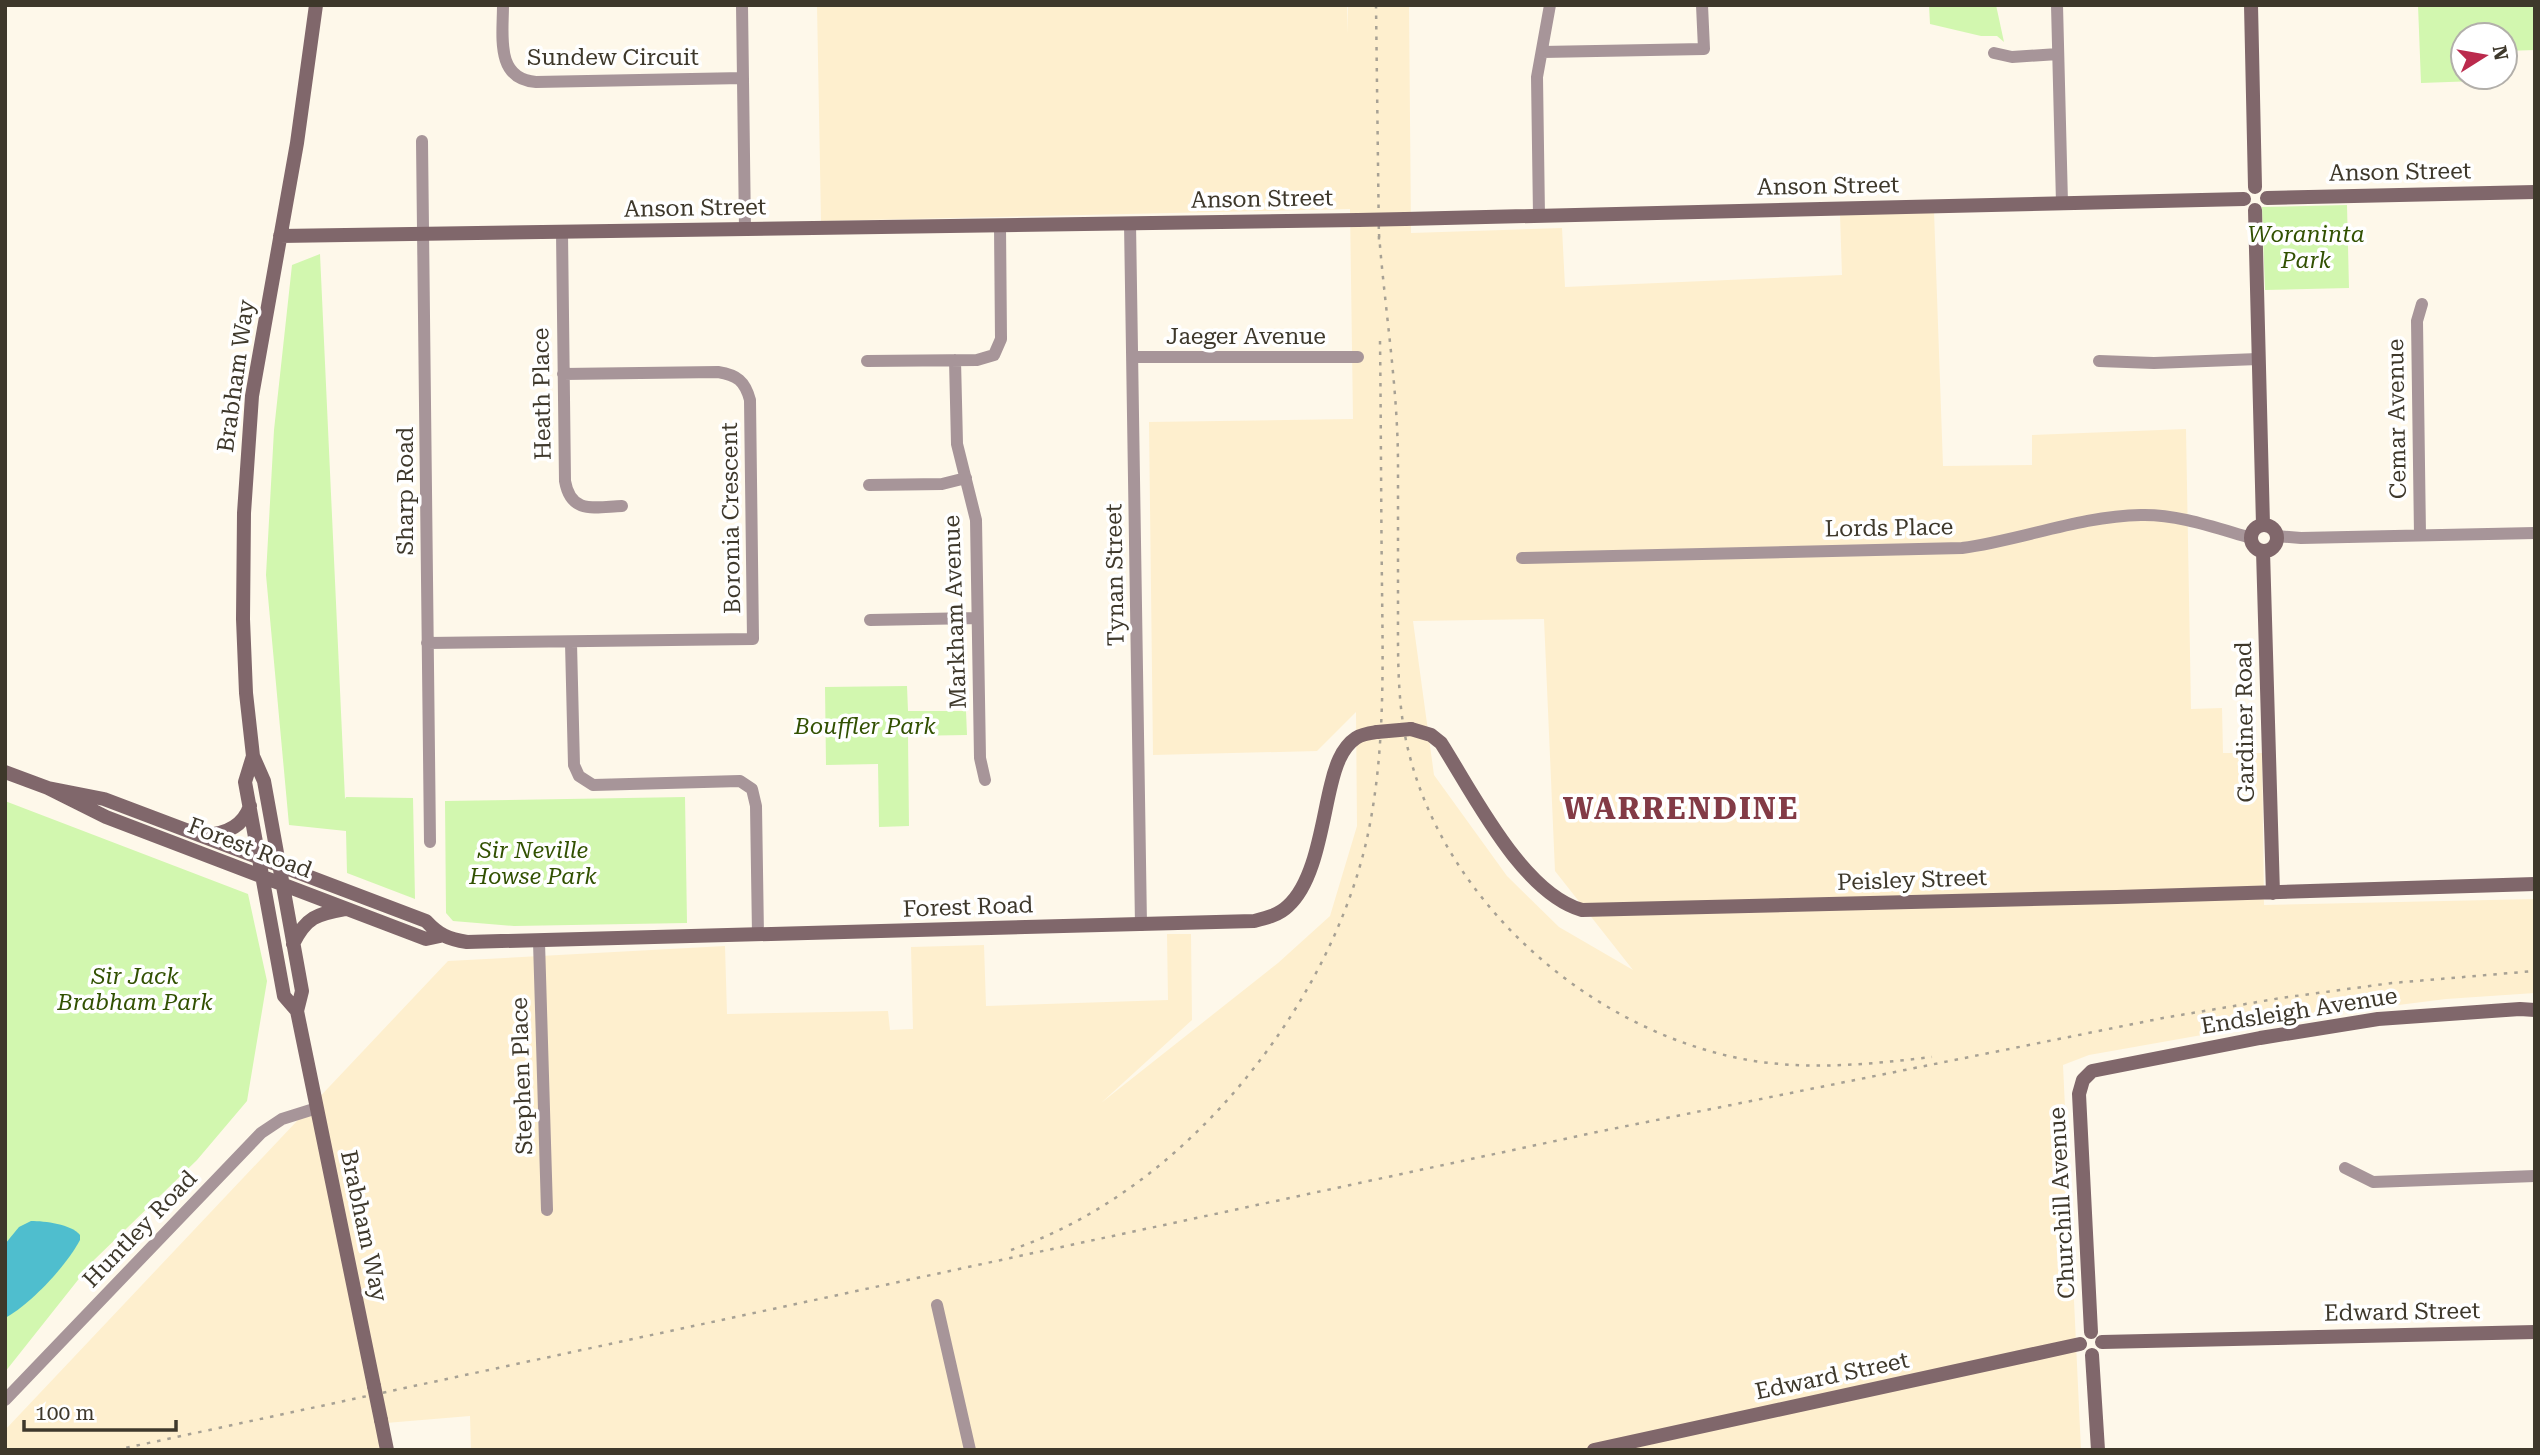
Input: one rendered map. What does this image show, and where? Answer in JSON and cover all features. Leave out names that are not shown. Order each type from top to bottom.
[{"type":"street","name":"Brabham Way","points":[[316,5],[297,143],[252,396],[244,513],[243,619],[253,756],[264,780],[302,991],[298,1011],[387,1450]]},
{"type":"street","name":"Sundew Circuit","points":[[503,5],[505,57],[514,75],[520,80],[536,82],[743,78]]},
{"type":"street","points":[[742,5],[745,230]]},
{"type":"street","points":[[1539,216],[1537,77],[1550,5]]},
{"type":"street","points":[[1542,52],[1704,49],[1702,5]]},
{"type":"street","points":[[2057,5],[2062,204]]},
{"type":"street","points":[[2251,5],[2255,187]]},
{"type":"street","points":[[1994,53],[2012,57],[2058,54]]},
{"type":"street","name":"Sharp Road","points":[[422,141],[430,842]]},
{"type":"street","points":[[2249,204],[2262,207],[2267,198],[2263,190],[2255,187],[2247,190],[2258,359],[2263,525]]},
{"type":"street","name":"Anson Street","points":[[2267,198],[2535,192]]},
{"type":"street","name":"Anson Street","points":[[280,236],[1358,220],[2062,204],[2249,204]]},
{"type":"street","name":"Tynan Street","points":[[1130,223],[1141,925]]},
{"type":"street","points":[[867,361],[986,359],[993,355],[1001,339],[1000,226]]},
{"type":"street","name":"Heath Place","points":[[562,232],[567,493],[572,501],[580,506],[622,506]]},
{"type":"street","name":"Cemar Avenue","points":[[2420,535],[2417,321],[2422,304]]},
{"type":"street","name":"Jaeger Avenue","points":[[1133,358],[1358,357]]},
{"type":"street","points":[[2099,361],[2141,363],[2258,359]]},
{"type":"street","name":"Markham Avenue","points":[[955,360],[956,434],[976,520],[980,758],[985,780]]},
{"type":"street","name":"Boronia Crescent","points":[[427,643],[753,639],[750,400],[742,380],[731,374],[718,372],[563,374]]},
{"type":"street","points":[[869,485],[942,484],[966,478]]},
{"type":"street","name":"Lords Place","points":[[1522,558],[1962,548],[1997,543],[2088,520],[2143,514],[2196,523],[2251,538]]},
{"type":"street","points":[[2263,525],[2273,529],[2276,536],[2274,545],[2263,551],[2256,548],[2251,538],[2253,531],[2263,525]]},
{"type":"street","points":[[2276,536],[2301,538],[2535,533]]},
{"type":"street","name":"Gardiner Road","points":[[2263,551],[2273,893]]},
{"type":"street","points":[[870,620],[977,618]]},
{"type":"street","points":[[572,643],[574,765],[579,776],[593,785],[740,781],[752,789],[756,806],[758,936]]},
{"type":"street","name":"Peisley Street","points":[[1377,732],[1411,729],[1431,735],[1441,743],[1491,826],[1539,882],[1565,904],[1582,910],[2535,884]]},
{"type":"street","name":"Forest Road","points":[[48,788],[104,799],[259,857],[426,921],[440,936],[448,940],[539,942],[1254,921],[1276,915],[1288,907],[1299,893],[1306,880],[1339,758],[1356,738],[1377,732]]},
{"type":"street","name":"Brabham Way","points":[[253,756],[245,782],[284,996],[298,1011]]},
{"type":"street","name":"Forest Road","points":[[5,772],[48,788],[106,817],[426,939],[440,936]]},
{"type":"street","points":[[196,834],[211,835],[232,829],[244,818],[250,806]]},
{"type":"street","points":[[293,944],[303,924],[319,915],[346,908]]},
{"type":"street","name":"Stephen Place","points":[[539,942],[547,1210]]},
{"type":"street","name":"Endsleigh Avenue","points":[[2087,1074],[2098,1068],[2378,1019],[2530,1008]]},
{"type":"street","name":"Churchill Avenue","points":[[2087,1074],[2079,1094],[2096,1337]]},
{"type":"street","name":"Huntley Road","points":[[5,1400],[261,1133],[282,1119],[317,1108]]},
{"type":"street","points":[[2345,1168],[2373,1182],[2535,1176]]},
{"type":"street","points":[[937,1306],[970,1450]]},
{"type":"street","name":"Edward Street","points":[[2096,1337],[2535,1332]]},
{"type":"street","points":[[2084,1335],[2096,1337],[2098,1352],[2092,1355],[2085,1353],[2080,1344],[2084,1335]]},
{"type":"street","name":"Edward Street","points":[[1594,1450],[2080,1344]]},
{"type":"street","points":[[2092,1355],[2098,1450]]},
{"type":"shaded area","points":[[817,5],[1347,5],[1348,34],[1348,5],[1409,5],[1411,233],[1562,228],[1565,287],[1842,275],[1840,215],[1934,211],[1943,466],[2032,465],[2032,435],[2186,429],[2191,709],[2222,708],[2223,753],[2262,753],[2264,905],[2535,899],[2535,993],[2446,999],[2303,1017],[2089,1055],[2063,1065],[2081,1450],[471,1450],[470,1416],[386,1423],[386,1450],[5,1450],[5,1430],[448,961],[725,946],[727,1014],[888,1011],[890,1030],[913,1029],[911,947],[984,945],[986,1006],[1168,1000],[1167,934],[1191,934],[1192,1020],[1101,1103],[1278,963],[1330,916],[1357,826],[1356,712],[1317,751],[1153,755],[1149,422],[1353,419],[1350,209],[821,221]],"holes":[[[1544,619],[1555,871],[1633,970],[1559,927],[1507,876],[1434,775],[1413,621]]]},
{"type":"green space","points":[[1929,5],[1996,5],[2004,42],[1997,36],[1981,36],[1930,24]]},
{"type":"green space","points":[[2418,5],[2535,5],[2535,50],[2519,51],[2519,21],[2449,21],[2449,82],[2421,83]]},
{"type":"green space","name":"Woraninta Park","points":[[2347,205],[2349,288],[2265,290],[2262,207]]},
{"type":"green space","points":[[320,254],[345,799],[413,798],[415,899],[347,873],[346,831],[289,825],[266,575],[274,430],[292,265]]},
{"type":"green space","name":"Bouffler Park","points":[[907,686],[908,711],[966,711],[967,735],[908,736],[909,826],[879,827],[878,764],[826,765],[825,687]]},
{"type":"green space","name":"Sir Neville Howse Park","points":[[685,797],[687,923],[514,926],[453,921],[446,913],[445,801]]},
{"type":"green space","name":"Sir Jack Brabham Park","points":[[5,801],[248,894],[267,981],[247,1101],[197,1160],[93,1261],[5,1372]]},
{"type":"water","points":[[31,1221],[71,1228],[80,1235],[80,1240],[47,1283],[5,1318],[5,1244],[19,1227]]},
{"type":"railway","points":[[1376,5],[1379,243]]},
{"type":"railway","points":[[1379,234],[1394,379],[1397,437],[1398,660],[1401,711],[1407,745],[1426,803],[1454,858],[1490,908],[1534,953],[1583,992],[1637,1023],[1695,1046],[1776,1064],[1843,1065],[1932,1057]]},
{"type":"railway","points":[[1011,1250],[1070,1225],[1125,1192],[1199,1130],[1246,1079],[1269,1049],[1310,984],[1343,915],[1366,843],[1380,748],[1383,651],[1380,341]]},
{"type":"railway","points":[[116,1450],[1597,1132],[2163,1018],[2392,983],[2535,971]]},
{"type":"district","name":"WARRENDINE","points":[[1681,808]]}]
